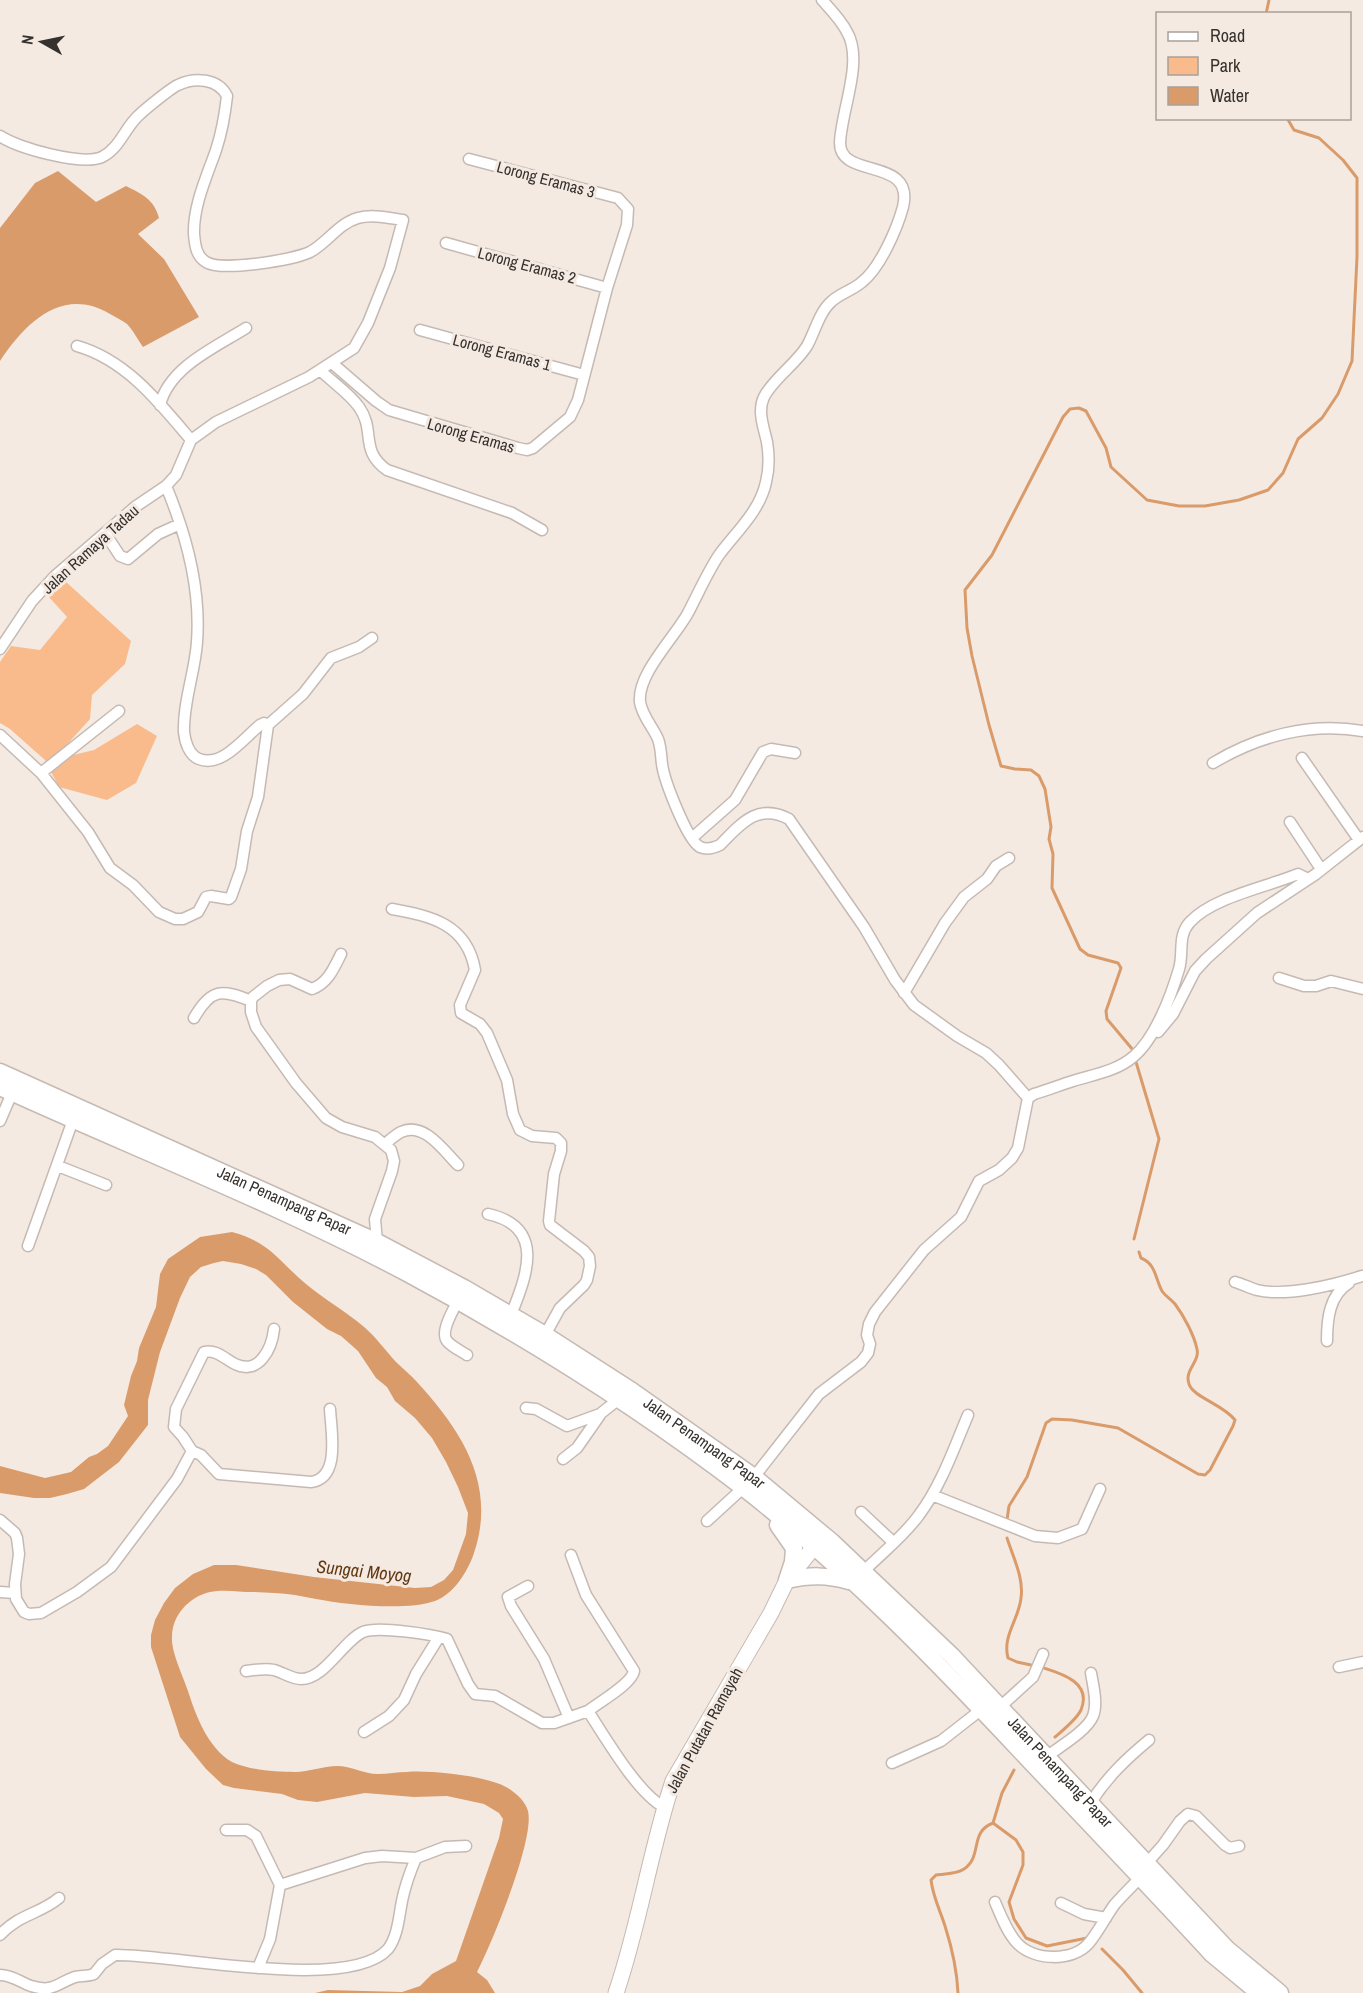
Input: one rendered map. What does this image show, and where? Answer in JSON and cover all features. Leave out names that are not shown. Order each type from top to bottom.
[{"type":"main road","name":"Jalan Penampang Papar","points":[[0,1072],[377,1242],[511,1315],[632,1391],[748,1482],[832,1542],[859,1577],[1010,1739],[1143,1870],[1227,1949],[1280,1993]]},
{"type":"main road","name":"Jalan Penampang Papar","points":[[6,1090],[282,1211],[405,1272],[562,1361],[748,1482],[774,1513],[814,1547],[859,1577],[952,1656],[1090,1804],[1212,1954],[1259,1993]]},
{"type":"main road","points":[[774,1513],[779,1528],[789,1538],[794,1548],[793,1562],[787,1580]]},
{"type":"main road","points":[[814,1547],[822,1542],[832,1542]]},
{"type":"main road","name":"Jalan Putatan Ramayah","points":[[616,1993],[639,1912],[664,1807],[673,1781],[766,1621],[787,1580],[814,1547]]},
{"type":"main road","points":[[787,1580],[811,1575],[859,1577]]},
{"type":"main road","points":[[1004,1712],[1014,1734],[1010,1739]]},
{"type":"street","points":[[822,0],[849,34],[852,48],[852,70],[842,131],[842,151],[846,158],[853,162],[896,178],[902,186],[904,197],[900,216],[887,247],[870,275],[830,303],[806,348],[764,397],[761,418],[768,454],[766,482],[762,494],[742,528],[713,564],[686,616],[649,671],[642,688],[641,707],[658,741],[668,788],[692,838],[699,846],[714,848],[746,819],[772,813],[789,819],[864,927],[904,993],[934,1020],[986,1053],[1028,1098]]},
{"type":"street","points":[[0,136],[29,150],[94,159],[106,154],[123,137],[137,117],[176,86],[201,80],[209,81],[221,88],[227,96],[224,122],[206,176],[194,232],[195,249],[206,262],[215,265],[239,266],[279,261],[309,253],[342,226],[360,217],[403,220],[390,268],[368,323],[354,348],[293,385],[234,412],[191,440],[176,475],[166,486],[180,524],[190,562],[197,609],[197,644],[185,719],[186,744],[198,759],[207,761],[218,759],[232,751],[242,739],[260,725],[264,723],[268,725]]},
{"type":"street","name":"Lorong Eramas 3","points":[[469,159],[621,200]]},
{"type":"street","name":"Lorong Eramas","points":[[332,363],[376,401],[397,414],[527,450],[545,440],[570,417],[575,409],[628,219],[628,209],[621,200]]},
{"type":"street","name":"Lorong Eramas 2","points":[[446,243],[608,288]]},
{"type":"street","points":[[160,405],[162,396],[174,377],[246,328]]},
{"type":"street","name":"Lorong Eramas 1","points":[[420,330],[584,375]]},
{"type":"street","points":[[76,346],[87,349],[122,367],[191,440]]},
{"type":"street","points":[[320,370],[359,407],[367,421],[370,449],[378,464],[387,470],[512,513],[542,530]]},
{"type":"street","name":"Jalan Ramaya Tadau","points":[[0,649],[44,588],[135,507],[166,486]]},
{"type":"street","points":[[105,533],[120,556],[128,559],[158,534],[180,524]]},
{"type":"street","points":[[0,735],[41,773],[88,832],[115,873],[132,885],[165,916],[183,919],[198,912],[206,897],[228,899],[235,891],[247,831],[258,797],[268,725],[303,694],[332,658],[359,647],[372,638]]},
{"type":"street","points":[[41,773],[119,711]]},
{"type":"street","points":[[1213,763],[1234,750],[1297,731],[1323,727],[1363,731]]},
{"type":"street","points":[[692,838],[735,800],[763,752],[771,749],[795,753]]},
{"type":"street","points":[[1142,1047],[1151,1041],[1173,1014],[1187,984],[1201,965],[1242,926],[1361,839],[1302,758]]},
{"type":"street","points":[[1290,822],[1321,869]]},
{"type":"street","points":[[904,993],[945,923],[962,900],[987,879],[996,866],[1009,858]]},
{"type":"street","points":[[1187,984],[1180,965],[1180,946],[1185,928],[1203,911],[1253,889],[1298,874],[1308,879]]},
{"type":"street","points":[[392,909],[436,919],[454,930],[464,943],[475,970],[460,1005],[461,1013],[480,1024],[487,1033],[507,1080],[513,1114],[520,1130],[532,1136],[556,1138],[561,1143],[554,1174],[549,1221],[550,1225],[585,1251],[589,1257],[590,1266],[584,1286],[560,1308],[545,1335]]},
{"type":"street","points":[[341,954],[326,981],[318,987],[308,989],[296,981],[285,979],[258,992],[251,1001],[251,1012],[256,1027],[321,1114],[342,1127],[375,1137],[391,1150],[394,1161],[375,1219],[377,1242]]},
{"type":"street","points":[[707,1521],[748,1482],[819,1394],[861,1362],[868,1353],[869,1324],[902,1275],[924,1250],[961,1217],[980,1181],[999,1170],[1012,1158],[1018,1148],[1028,1098],[1117,1066],[1133,1057],[1159,1019],[1180,965]]},
{"type":"street","points":[[1279,978],[1304,986],[1316,986],[1331,981],[1363,989]]},
{"type":"street","points":[[194,1018],[207,1000],[222,993],[230,992],[251,1001]]},
{"type":"street","points":[[0,1121],[6,1090]]},
{"type":"street","points":[[28,1246],[73,1120]]},
{"type":"street","points":[[385,1144],[402,1131],[417,1130],[426,1133],[458,1165]]},
{"type":"street","points":[[58,1166],[106,1185]]},
{"type":"street","points":[[488,1214],[508,1221],[522,1234],[529,1258],[511,1315]]},
{"type":"street","points":[[1235,1282],[1257,1290],[1275,1293],[1334,1286],[1363,1276]]},
{"type":"street","points":[[1327,1341],[1327,1320],[1337,1295],[1345,1286],[1363,1276]]},
{"type":"street","points":[[458,1301],[445,1332],[445,1339],[468,1354]]},
{"type":"street","points":[[274,1329],[268,1352],[262,1360],[250,1366],[236,1365],[212,1351],[204,1352],[176,1409],[174,1427],[192,1451],[201,1455],[219,1474],[303,1483],[318,1481],[329,1470],[330,1409]]},
{"type":"street","points":[[526,1408],[536,1409],[567,1426],[600,1414],[620,1400]]},
{"type":"street","points":[[563,1459],[577,1448],[600,1414]]},
{"type":"street","points":[[859,1577],[908,1529],[932,1495],[968,1415]]},
{"type":"street","points":[[0,1520],[15,1533],[17,1538],[19,1554],[16,1599],[24,1612],[41,1613],[77,1592],[107,1570],[128,1547],[177,1479],[192,1451]]},
{"type":"street","points":[[932,1495],[1035,1536],[1058,1538],[1082,1529],[1100,1489]]},
{"type":"street","points":[[861,1512],[893,1542]]},
{"type":"street","points":[[246,1671],[273,1670],[300,1679],[308,1677],[327,1665],[356,1636],[369,1630],[439,1637],[447,1639],[475,1694],[495,1696],[542,1724],[554,1724],[588,1711],[628,1682],[634,1671],[586,1595],[571,1555]]},
{"type":"street","points":[[528,1586],[508,1597],[511,1606],[544,1659],[569,1718]]},
{"type":"street","points":[[0,1592],[15,1593]]},
{"type":"street","points":[[364,1732],[389,1716],[404,1700],[412,1681],[439,1637]]},
{"type":"street","points":[[1004,1712],[1033,1677],[1043,1654]]},
{"type":"street","points":[[1339,1667],[1363,1662]]},
{"type":"street","points":[[1046,1757],[1083,1731],[1094,1716],[1095,1703],[1091,1673]]},
{"type":"street","points":[[892,1763],[941,1741],[982,1709]]},
{"type":"street","points":[[588,1711],[615,1753],[652,1799],[664,1807]]},
{"type":"street","points":[[1090,1804],[1122,1762],[1149,1740]]},
{"type":"street","points":[[995,1902],[1009,1934],[1019,1946],[1036,1954],[1059,1957],[1075,1953],[1088,1944],[1116,1903],[1180,1821],[1188,1814],[1196,1816],[1225,1845],[1230,1848],[1239,1846]]},
{"type":"street","points":[[226,1830],[247,1830],[256,1836],[280,1886],[271,1933],[258,1968]]},
{"type":"street","points":[[280,1886],[365,1858],[382,1856],[416,1858],[445,1847],[466,1846]]},
{"type":"street","points":[[0,1975],[14,1978],[31,1986],[53,1988],[75,1977],[94,1974],[102,1964],[115,1955],[258,1968],[341,1970],[365,1963],[388,1948],[399,1921],[408,1878],[416,1858]]},
{"type":"street","points":[[0,1935],[26,1915],[50,1906],[59,1898]]},
{"type":"street","points":[[1061,1903],[1084,1914],[1106,1918]]},
{"type":"green space","points":[[65,581],[131,641],[125,664],[92,695],[90,719],[62,750],[69,756],[94,750],[137,724],[157,736],[136,783],[107,800],[59,787],[45,760],[0,723],[0,662],[11,646],[40,650],[67,617],[49,597]]},
{"type":"water","points":[[58,171],[96,202],[126,186],[151,202],[159,218],[138,234],[164,259],[199,317],[143,347],[127,324],[110,314],[93,306],[77,304],[61,306],[47,312],[34,322],[22,333],[0,361],[0,228],[35,183]]},
{"type":"water","points":[[232,1232],[256,1241],[273,1253],[306,1284],[363,1326],[415,1379],[448,1420],[471,1460],[478,1482],[481,1504],[480,1528],[474,1553],[464,1574],[448,1593],[435,1601],[409,1606],[360,1605],[290,1594],[215,1591],[195,1598],[178,1614],[173,1629],[173,1650],[204,1731],[216,1749],[239,1765],[280,1772],[300,1772],[337,1766],[373,1774],[417,1772],[457,1774],[495,1782],[519,1796],[528,1811],[525,1844],[502,1916],[477,1972],[487,1980],[495,1993],[315,1993],[328,1990],[402,1992],[420,1986],[432,1974],[456,1961],[499,1838],[503,1819],[499,1813],[484,1804],[447,1796],[414,1797],[365,1793],[317,1802],[223,1785],[206,1769],[180,1737],[151,1647],[155,1620],[175,1588],[193,1574],[214,1565],[236,1565],[314,1577],[415,1588],[431,1587],[444,1580],[453,1570],[466,1534],[468,1513],[458,1487],[432,1438],[415,1418],[395,1401],[387,1387],[376,1378],[358,1351],[293,1302],[266,1275],[256,1269],[223,1261],[201,1267],[190,1277],[160,1352],[148,1400],[148,1425],[119,1462],[84,1489],[67,1494],[50,1498],[34,1498],[0,1493],[0,1466],[45,1478],[71,1472],[89,1457],[108,1446],[128,1416],[124,1405],[131,1376],[139,1348],[156,1307],[160,1274],[168,1259],[200,1237]]},
{"type":"waterway","points":[[1266,12],[1269,0]]},
{"type":"waterway","points":[[1133,1050],[1107,1019],[1106,1011],[1121,968],[1118,963],[1088,955],[1080,949],[1052,888],[1053,854],[1049,839],[1051,827],[1045,789],[1039,776],[1031,770],[1001,766],[972,656],[967,628],[965,590],[992,555],[1063,417],[1070,409],[1079,408],[1086,411],[1106,448],[1111,467],[1147,500],[1179,506],[1205,506],[1239,500],[1268,490],[1283,473],[1298,439],[1322,418],[1338,394],[1352,361],[1357,257],[1357,178],[1343,160],[1319,138],[1294,130],[1288,120]]},
{"type":"waterway","points":[[1134,1239],[1159,1139],[1136,1062]]},
{"type":"waterway","points":[[1007,1520],[1009,1506],[1027,1477],[1046,1423],[1052,1419],[1118,1428],[1198,1474],[1205,1475],[1210,1470],[1233,1426],[1235,1420],[1230,1415],[1196,1393],[1189,1384],[1189,1374],[1197,1354],[1194,1338],[1178,1309],[1162,1291],[1150,1264],[1141,1258],[1139,1252]]},
{"type":"waterway","points":[[1007,1538],[1022,1590],[1020,1606],[1007,1642],[1008,1658],[1031,1665]]},
{"type":"waterway","points":[[1044,1668],[1074,1681],[1083,1693],[1079,1714],[1055,1737]]},
{"type":"waterway","points":[[993,1823],[1002,1793],[1014,1770]]},
{"type":"waterway","points":[[958,1993],[952,1951],[931,1880],[936,1875],[961,1871],[970,1864],[981,1832],[993,1823],[1016,1840],[1023,1852],[1023,1865],[1009,1902],[1014,1919],[1026,1938],[1047,1946],[1087,1938]]},
{"type":"waterway","points":[[1102,1949],[1142,1993]]},
{"type":"water label","name":"Sungai Moyog","points":[[364,1571]]}]
